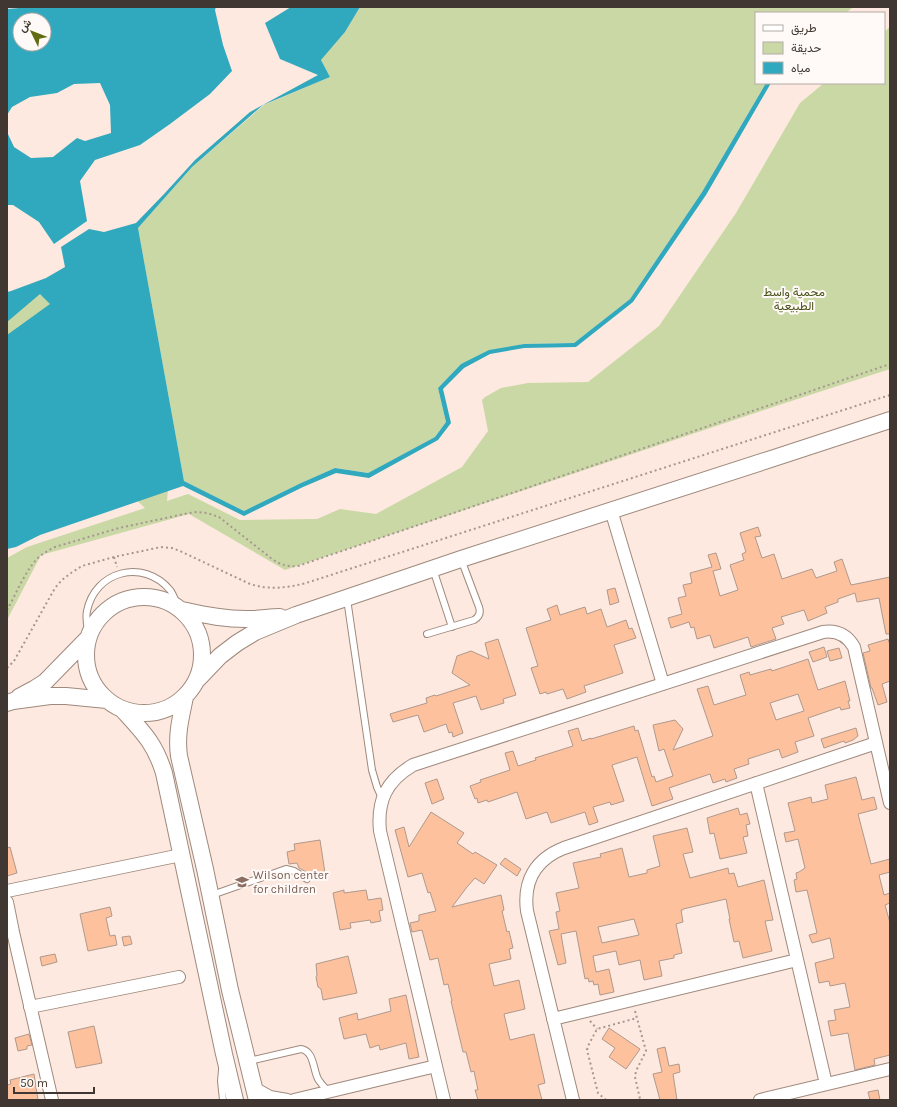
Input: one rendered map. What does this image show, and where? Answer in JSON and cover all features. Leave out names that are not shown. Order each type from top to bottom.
[{"type":"main road","points":[[296,615],[252,619],[231,619],[210,616],[180,608],[156,598],[145,597],[121,602],[102,616],[94,625],[89,637],[86,653],[90,679],[97,690],[107,700],[122,709],[135,713],[148,714],[162,711],[185,697],[198,679],[220,656],[237,643],[255,632],[296,615],[432,568],[890,420]]},
{"type":"main road","points":[[180,608],[192,621],[199,635],[203,650],[202,665],[198,679]]},
{"type":"main road","points":[[10,702],[45,682],[89,637]]},
{"type":"main road","points":[[10,702],[50,696],[107,700]]},
{"type":"main road","points":[[185,697],[178,728],[178,747],[181,765],[255,1094]]},
{"type":"main road","points":[[122,709],[150,741],[160,762],[235,1100]]},
{"type":"main road","points":[[187,881],[195,882],[200,886],[209,922],[220,937]]},
{"type":"street","points":[[611,510],[663,684]]},
{"type":"street","points":[[444,1100],[380,831],[379,820],[382,798],[394,779],[412,765],[823,632],[836,632],[847,637],[854,647],[890,803]]},
{"type":"street","points":[[573,1100],[527,911],[526,891],[533,872],[539,864],[546,857],[564,848],[876,743]]},
{"type":"street","points":[[756,783],[826,1084]]},
{"type":"street","points":[[7,891],[181,856]]},
{"type":"street","points":[[7,902],[52,1100]]},
{"type":"street","points":[[553,1019],[797,960]]},
{"type":"street","points":[[30,1007],[179,977]]},
{"type":"street","points":[[294,1100],[436,1066]]},
{"type":"street","points":[[760,1100],[890,1069]]},
{"type":"street","points":[[255,1094],[287,1100]]},
{"type":"lane","points":[[427,634],[476,619],[478,617],[480,612],[479,607],[461,559]]},
{"type":"lane","points":[[432,568],[452,627]]},
{"type":"lane","points":[[89,637],[86,615],[91,598],[100,586],[112,577],[119,574],[136,572],[152,576],[168,588],[180,608]]},
{"type":"lane","points":[[347,598],[372,770],[382,798]]},
{"type":"lane","points":[[211,896],[286,869],[292,870],[307,879]]},
{"type":"lane","points":[[247,1061],[301,1049],[306,1050],[310,1054],[319,1080],[329,1092]]},
{"type":"lane","points":[[223,1100],[221,1081],[224,1054]]},
{"type":"path","points":[[7,610],[35,561],[47,551],[55,547],[119,528],[188,513],[207,513],[218,517],[272,559],[290,567],[298,566],[890,364]]},
{"type":"path","points":[[7,668],[14,661],[50,595],[62,580],[82,566],[114,556],[161,547],[172,548],[250,584],[260,587],[291,587],[890,395]]},
{"type":"path","points":[[114,556],[119,574]]},
{"type":"path","points":[[606,1100],[598,1093],[587,1050],[588,1046],[597,1029],[637,1018],[646,1051],[636,1071],[635,1077],[640,1099],[637,1100]]},
{"type":"green space","points":[[360,7],[853,7],[847,12],[755,12],[755,84],[765,84],[702,192],[630,299],[574,343],[524,344],[510,347],[461,364],[438,388],[446,422],[435,437],[368,473],[335,468],[244,511],[184,481],[138,228],[192,167],[264,105],[330,77],[321,60],[345,32]]},
{"type":"green space","name":"محمية واسط الطبيعية","points":[[890,27],[890,369],[285,570],[189,514],[41,555],[7,620],[7,558],[27,547],[145,508],[133,497],[169,477],[167,501],[188,494],[240,520],[317,519],[340,509],[376,514],[462,467],[488,431],[482,400],[485,397],[501,388],[528,383],[588,382],[659,326],[736,213],[800,103],[823,84],[885,84],[885,31]]},
{"type":"green space","points":[[50,287],[59,299],[7,342],[7,312]]},
{"type":"water","points":[[31,7],[216,7],[215,10],[223,45],[232,71],[210,94],[140,145],[95,160],[80,181],[87,221],[54,244],[39,222],[13,205],[7,205],[7,132],[14,147],[31,158],[53,157],[77,138],[85,141],[111,133],[110,105],[100,83],[74,84],[57,93],[30,97],[12,107],[7,115],[7,9]]},
{"type":"water","points":[[291,7],[360,7],[345,32],[321,60],[330,77],[263,105],[192,167],[138,228],[184,481],[244,511],[335,468],[368,473],[435,437],[446,422],[438,388],[461,364],[489,350],[524,344],[574,343],[630,299],[702,192],[765,84],[770,84],[706,195],[633,302],[576,347],[524,348],[490,354],[464,368],[443,389],[451,423],[438,440],[369,478],[336,473],[303,487],[244,516],[183,486],[40,535],[16,547],[7,549],[7,335],[50,304],[40,294],[7,322],[7,292],[46,278],[65,267],[61,247],[89,229],[104,232],[136,223],[195,160],[250,112],[318,75],[280,59],[265,23]]},
{"type":"building","points":[[758,527],[761,536],[755,537],[762,558],[774,554],[782,579],[812,569],[816,578],[837,571],[834,562],[842,559],[851,585],[890,577],[890,634],[886,634],[879,598],[857,602],[855,593],[838,599],[838,602],[825,607],[827,613],[808,621],[804,610],[781,617],[784,624],[772,628],[776,639],[751,647],[748,637],[714,648],[710,635],[697,639],[694,627],[691,628],[689,622],[671,628],[668,618],[682,614],[678,598],[686,596],[683,585],[692,583],[690,573],[712,567],[708,555],[716,553],[721,569],[713,571],[720,596],[738,590],[730,565],[744,560],[742,554],[746,552],[740,533]]},
{"type":"building","points":[[615,588],[619,602],[610,605],[607,590]]},
{"type":"building","points":[[557,605],[560,615],[585,607],[587,614],[601,609],[607,627],[626,620],[629,629],[632,628],[636,638],[614,645],[623,673],[584,686],[586,692],[567,699],[563,689],[547,694],[546,692],[540,694],[531,668],[538,666],[526,628],[551,620],[547,609]]},
{"type":"building","points":[[498,639],[516,695],[503,699],[504,703],[481,710],[476,696],[453,703],[463,733],[453,737],[452,732],[449,733],[446,724],[424,732],[418,715],[393,722],[390,714],[427,703],[426,698],[470,685],[452,673],[457,656],[471,651],[489,659],[485,643]]},
{"type":"building","points":[[888,639],[890,645],[890,681],[882,684],[887,702],[878,705],[871,688],[863,653],[870,651],[868,645]]},
{"type":"building","points":[[824,647],[827,657],[813,662],[809,652]]},
{"type":"building","points":[[839,648],[842,658],[830,661],[827,651]]},
{"type":"building","points":[[808,659],[818,690],[845,681],[850,701],[848,701],[850,708],[841,710],[840,707],[808,718],[814,736],[795,742],[798,752],[782,758],[779,749],[748,759],[749,764],[734,769],[737,778],[726,782],[725,779],[713,783],[710,774],[669,788],[673,799],[652,806],[637,757],[612,765],[624,801],[611,805],[610,802],[593,807],[598,822],[589,825],[585,812],[551,823],[547,812],[526,819],[517,792],[488,802],[487,800],[478,803],[477,798],[475,799],[470,786],[481,782],[480,780],[510,770],[505,753],[513,751],[518,766],[536,760],[535,758],[573,746],[568,731],[578,728],[582,741],[634,726],[635,731],[638,730],[652,777],[654,776],[656,782],[673,776],[664,749],[659,751],[653,725],[675,720],[683,729],[673,750],[713,736],[697,689],[708,686],[714,705],[746,695],[740,675],[749,672],[750,675],[771,669],[772,671]],"holes":[[[798,694],[804,711],[776,720],[770,703]]]},
{"type":"building","points":[[856,728],[858,736],[853,740],[845,743],[844,741],[824,748],[821,739]]},
{"type":"building","points":[[856,777],[862,800],[874,797],[877,809],[858,814],[871,864],[890,859],[890,872],[879,875],[884,895],[890,893],[890,903],[885,905],[890,923],[890,1055],[874,1059],[875,1065],[855,1070],[848,1033],[831,1036],[828,1021],[836,1020],[834,1010],[850,1007],[845,983],[830,986],[829,981],[819,983],[815,963],[834,958],[830,938],[812,943],[809,935],[817,933],[807,890],[796,892],[794,880],[797,879],[796,873],[805,868],[798,839],[786,842],[784,833],[795,831],[788,803],[811,797],[812,803],[828,799],[825,785]]},
{"type":"building","points":[[437,779],[444,799],[432,804],[425,783]]},
{"type":"building","points":[[738,808],[740,815],[747,813],[750,824],[746,825],[748,836],[743,837],[747,853],[720,859],[714,833],[710,834],[707,818]]},
{"type":"building","points":[[431,812],[464,833],[457,843],[473,854],[475,852],[497,865],[484,884],[475,878],[452,907],[501,895],[504,910],[502,911],[513,948],[509,949],[511,959],[489,964],[494,986],[519,980],[525,1009],[504,1014],[510,1040],[534,1034],[545,1083],[538,1085],[542,1100],[478,1100],[475,1090],[478,1090],[474,1071],[471,1072],[466,1052],[463,1052],[448,984],[444,985],[438,958],[430,960],[422,930],[412,932],[410,923],[419,921],[419,915],[436,911],[430,892],[428,893],[422,873],[408,877],[395,830],[404,827],[409,847]]},
{"type":"building","points":[[687,828],[693,852],[683,854],[690,878],[728,868],[729,874],[734,873],[738,887],[764,880],[773,920],[765,921],[772,951],[743,958],[739,941],[734,942],[726,899],[683,909],[681,910],[683,922],[676,924],[682,953],[674,955],[674,958],[659,961],[662,976],[644,980],[640,960],[619,965],[616,951],[593,956],[596,972],[609,969],[614,992],[600,995],[598,984],[594,985],[593,981],[589,982],[588,978],[585,979],[576,931],[561,934],[566,963],[558,965],[549,931],[559,929],[556,912],[560,911],[556,893],[579,888],[573,863],[601,857],[600,854],[622,848],[629,877],[647,873],[647,870],[660,866],[653,836]],"holes":[[[634,919],[639,935],[602,943],[598,927]]]},
{"type":"building","points":[[320,840],[325,873],[312,875],[299,868],[297,863],[289,864],[287,852],[295,850],[294,844]]},
{"type":"building","points":[[10,847],[17,873],[7,876],[7,848]]},
{"type":"building","points":[[505,858],[521,869],[517,876],[500,864]]},
{"type":"building","points":[[344,890],[344,893],[366,890],[368,900],[381,898],[383,910],[379,911],[381,921],[371,923],[370,920],[350,923],[351,928],[340,930],[333,893]]},
{"type":"building","points":[[110,907],[112,916],[106,918],[110,936],[115,935],[117,945],[88,951],[80,914]]},
{"type":"building","points":[[130,936],[132,944],[124,946],[122,937]]},
{"type":"building","points":[[55,954],[57,962],[42,966],[40,957]]},
{"type":"building","points":[[348,956],[357,993],[323,1000],[321,989],[318,987],[316,977],[316,964]]},
{"type":"building","points":[[406,995],[419,1057],[409,1059],[406,1043],[380,1050],[379,1045],[370,1048],[366,1034],[344,1039],[339,1018],[357,1013],[358,1020],[391,1011],[389,999]]},
{"type":"building","points":[[94,1026],[102,1063],[76,1068],[68,1032]]},
{"type":"building","points":[[609,1028],[640,1049],[626,1069],[609,1057],[615,1048],[602,1039]]},
{"type":"building","points":[[29,1034],[32,1045],[27,1046],[27,1049],[18,1051],[15,1038]]},
{"type":"building","points":[[665,1047],[669,1066],[679,1064],[680,1072],[673,1074],[677,1100],[660,1100],[653,1074],[662,1072],[657,1049]]},
{"type":"building","points":[[34,1074],[38,1100],[7,1100],[7,1085],[11,1084],[10,1080]]},
{"type":"building","points":[[878,1090],[880,1100],[870,1100],[868,1092]]},
{"type":"place","name":"Wilson center for children","points":[[242,882]]}]
